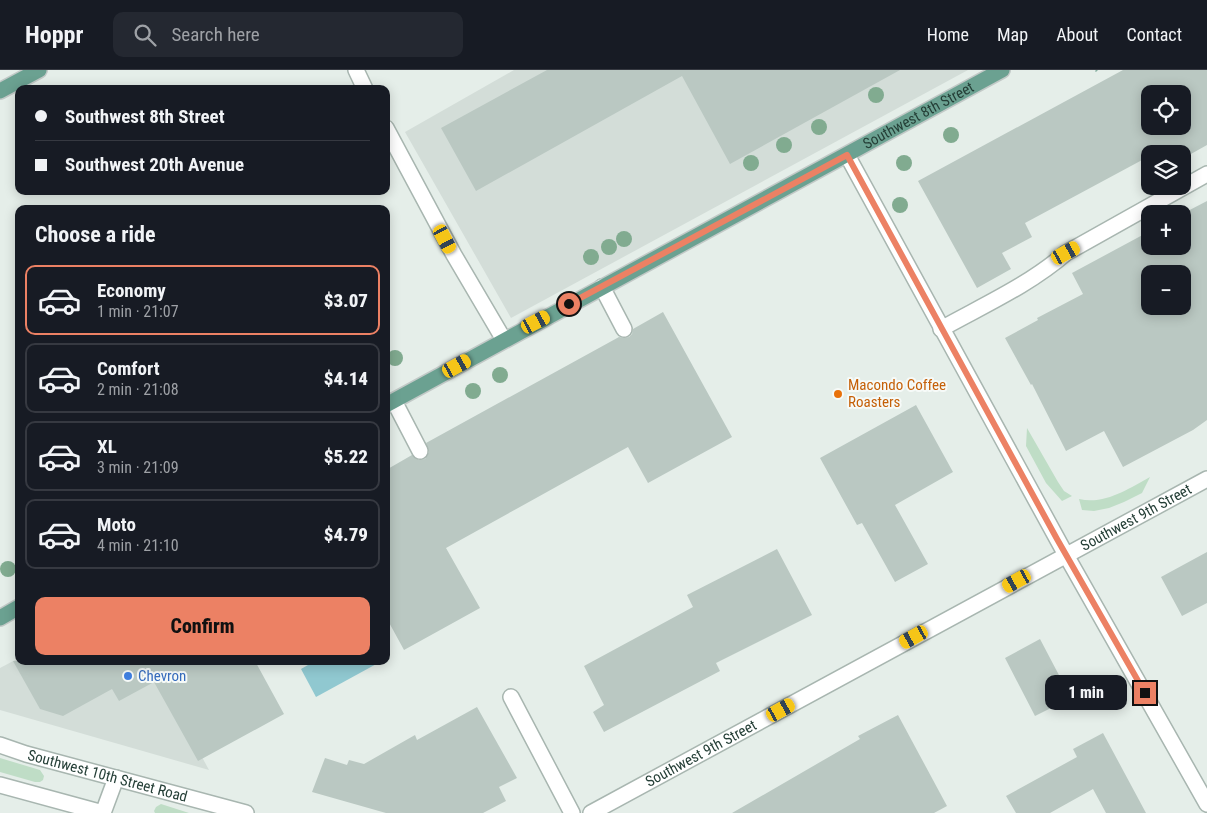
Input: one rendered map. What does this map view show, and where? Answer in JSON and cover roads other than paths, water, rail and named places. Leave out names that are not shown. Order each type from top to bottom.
[{"type":"main road","points":[[0,91],[39,70]]},
{"type":"main road","name":"Southwest 8th Street","points":[[390,403],[1002,70]]},
{"type":"main road","points":[[0,618],[15,609]]},
{"type":"street","points":[[356,70],[364,85]]},
{"type":"street","points":[[390,135],[454,255],[504,340]]},
{"type":"street","points":[[847,155],[1066,555],[1207,804]]},
{"type":"street","points":[[941,329],[1028,282],[1048,269],[1066,253],[1207,174]]},
{"type":"street","points":[[602,287],[624,329]]},
{"type":"street","points":[[390,403],[420,451]]},
{"type":"street","name":"Southwest 9th Street","points":[[591,813],[1207,479]]},
{"type":"street","points":[[511,697],[572,813]]},
{"type":"street","name":"Southwest 10th Street Road","points":[[0,746],[246,813]]},
{"type":"street","points":[[0,785],[103,813],[116,778]]},
{"type":"water","points":[[308,665],[375,665],[316,697],[301,669]]},
{"type":"place","name":"Macondo Coffee Roasters","points":[[838,394]]},
{"type":"place","name":"Chevron","points":[[128,676]]}]
